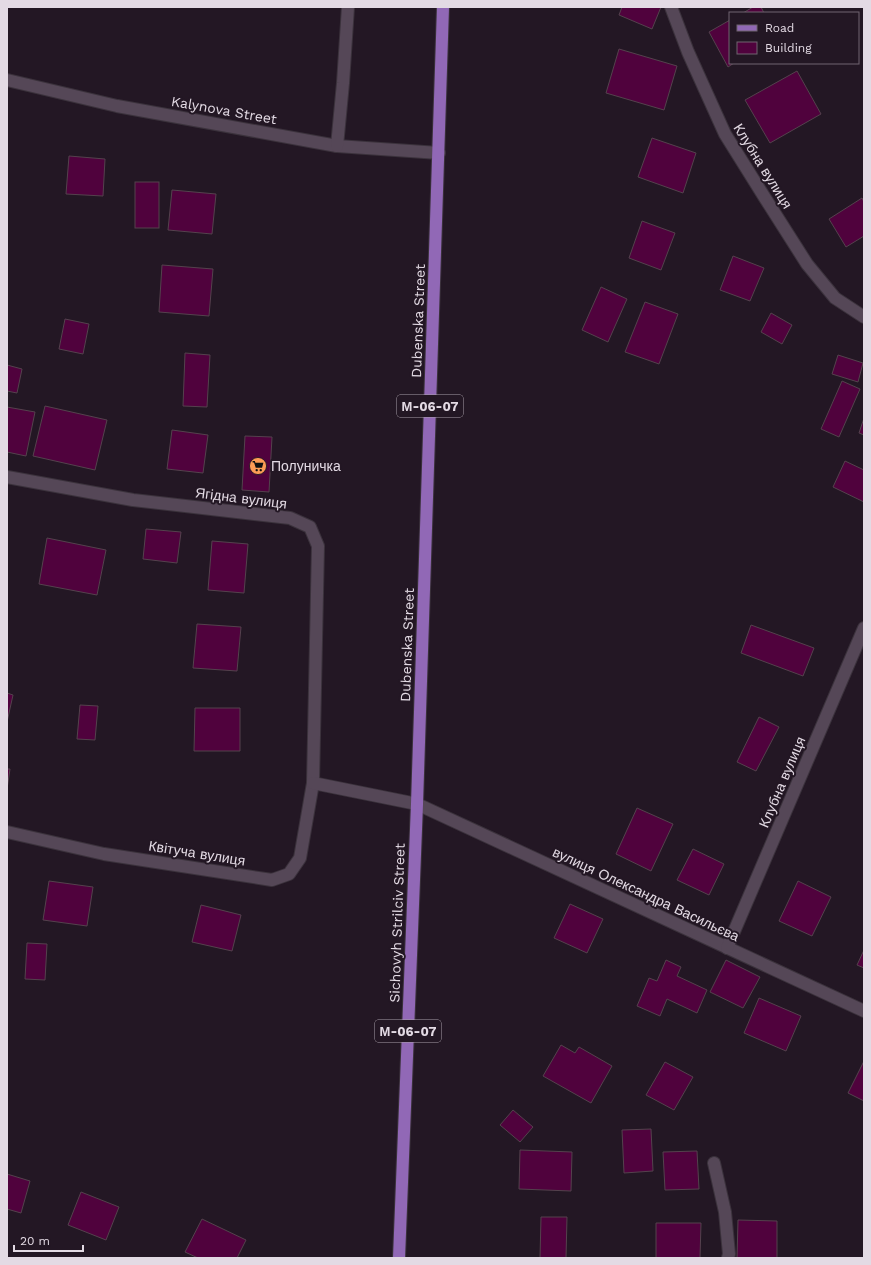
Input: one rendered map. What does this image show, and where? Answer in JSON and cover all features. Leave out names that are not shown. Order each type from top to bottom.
[{"type":"main road","name":"Dubenska Street","points":[[416,804],[443,7]]},
{"type":"main road","name":"Sichovyh Strilciv Street","points":[[399,1258],[416,804]]},
{"type":"street","points":[[337,146],[348,7]]},
{"type":"street","name":"Клубна вулиця","points":[[671,7],[688,52],[725,134],[764,198],[808,264],[835,298],[864,317]]},
{"type":"street","name":"Kalynova Street","points":[[7,80],[117,106],[337,146],[439,153]]},
{"type":"street","name":"Ягідна вулиця","points":[[7,477],[133,500],[290,518],[310,528],[318,546],[313,783]]},
{"type":"street","name":"Клубна вулиця","points":[[727,948],[864,628]]},
{"type":"street","name":"вулиця Олександра Васильєва","points":[[313,783],[416,804],[864,1011]]},
{"type":"street","name":"Квітуча вулиця","points":[[7,832],[104,854],[272,880],[289,874],[300,858],[313,783]]},
{"type":"street","points":[[714,1163],[725,1212],[729,1254],[728,1258]]},
{"type":"building","points":[[622,7],[661,7],[652,29],[619,15]]},
{"type":"building","points":[[753,7],[761,7],[764,12],[745,12]]},
{"type":"building","points":[[729,21],[729,64],[732,64],[728,67],[709,32]]},
{"type":"building","points":[[619,49],[677,66],[664,110],[606,93]]},
{"type":"building","points":[[797,71],[821,114],[770,143],[745,100]]},
{"type":"building","points":[[652,138],[696,153],[683,193],[638,177]]},
{"type":"building","points":[[69,156],[105,159],[103,196],[66,194]]},
{"type":"building","points":[[135,182],[159,182],[159,228],[135,228]]},
{"type":"building","points":[[172,190],[216,194],[212,234],[168,230]]},
{"type":"building","points":[[862,198],[864,202],[864,236],[846,247],[829,219]]},
{"type":"building","points":[[642,221],[675,233],[661,270],[629,258]]},
{"type":"building","points":[[733,256],[764,268],[750,301],[720,290]]},
{"type":"building","points":[[162,265],[213,269],[209,316],[159,312]]},
{"type":"building","points":[[601,287],[627,299],[608,342],[582,330]]},
{"type":"building","points":[[645,302],[678,314],[659,364],[625,352]]},
{"type":"building","points":[[771,313],[792,325],[782,344],[761,332]]},
{"type":"building","points":[[65,319],[89,324],[83,354],[59,349]]},
{"type":"building","points":[[185,353],[210,355],[207,407],[183,406]]},
{"type":"building","points":[[838,355],[863,363],[858,382],[832,374]]},
{"type":"building","points":[[7,365],[22,369],[17,393],[7,391]]},
{"type":"building","points":[[842,381],[860,389],[839,437],[821,429]]},
{"type":"building","points":[[45,406],[107,420],[95,470],[33,456]]},
{"type":"building","points":[[7,407],[35,412],[26,456],[7,452]]},
{"type":"building","points":[[864,418],[864,435],[859,433]]},
{"type":"building","points":[[172,430],[208,435],[203,473],[167,469]]},
{"type":"building","points":[[245,436],[272,437],[269,492],[242,490]]},
{"type":"building","points":[[845,461],[864,470],[864,502],[833,487]]},
{"type":"building","points":[[146,529],[181,532],[177,563],[143,559]]},
{"type":"building","points":[[47,538],[106,550],[97,595],[39,584]]},
{"type":"building","points":[[212,541],[248,544],[244,593],[208,590]]},
{"type":"building","points":[[197,624],[241,627],[237,671],[193,668]]},
{"type":"building","points":[[751,625],[814,648],[803,676],[741,653]]},
{"type":"building","points":[[7,693],[13,695],[7,722]]},
{"type":"building","points":[[80,705],[98,706],[95,740],[77,739]]},
{"type":"building","points":[[195,708],[240,708],[240,751],[194,751]]},
{"type":"building","points":[[759,717],[779,727],[756,771],[737,762]]},
{"type":"building","points":[[7,769],[10,769],[7,789]]},
{"type":"building","points":[[637,808],[673,824],[651,871],[616,854]]},
{"type":"building","points":[[693,849],[724,864],[709,895],[677,880]]},
{"type":"building","points":[[49,881],[93,887],[87,926],[43,920]]},
{"type":"building","points":[[798,881],[831,897],[812,936],[779,921]]},
{"type":"building","points":[[570,904],[603,919],[587,953],[554,938]]},
{"type":"building","points":[[201,905],[241,915],[232,951],[192,942]]},
{"type":"building","points":[[27,943],[47,944],[45,980],[25,979]]},
{"type":"building","points":[[864,950],[864,968],[857,965]]},
{"type":"building","points":[[666,960],[681,967],[677,976],[707,990],[697,1013],[667,999],[660,1016],[637,1006],[649,978],[657,981]]},
{"type":"building","points":[[726,960],[760,977],[743,1008],[710,992]]},
{"type":"building","points":[[759,998],[801,1016],[786,1051],[744,1033]]},
{"type":"building","points":[[561,1045],[575,1053],[579,1047],[612,1066],[591,1103],[543,1076]]},
{"type":"building","points":[[864,1061],[864,1101],[848,1093]]},
{"type":"building","points":[[665,1062],[693,1077],[674,1110],[646,1095]]},
{"type":"building","points":[[513,1110],[533,1127],[520,1142],[500,1125]]},
{"type":"building","points":[[651,1129],[653,1171],[624,1173],[622,1130]]},
{"type":"building","points":[[520,1150],[572,1152],[571,1191],[519,1189]]},
{"type":"building","points":[[697,1151],[699,1189],[665,1190],[663,1152]]},
{"type":"building","points":[[7,1174],[30,1181],[21,1213],[7,1209]]},
{"type":"building","points":[[81,1192],[119,1207],[106,1240],[68,1225]]},
{"type":"building","points":[[541,1217],[567,1217],[566,1258],[540,1258]]},
{"type":"building","points":[[202,1219],[246,1240],[237,1258],[198,1258],[185,1252]]},
{"type":"building","points":[[738,1220],[777,1221],[777,1258],[737,1258]]},
{"type":"building","points":[[656,1223],[701,1223],[700,1258],[656,1258]]},
{"type":"place","name":"Полуничка","points":[[258,466]]}]
